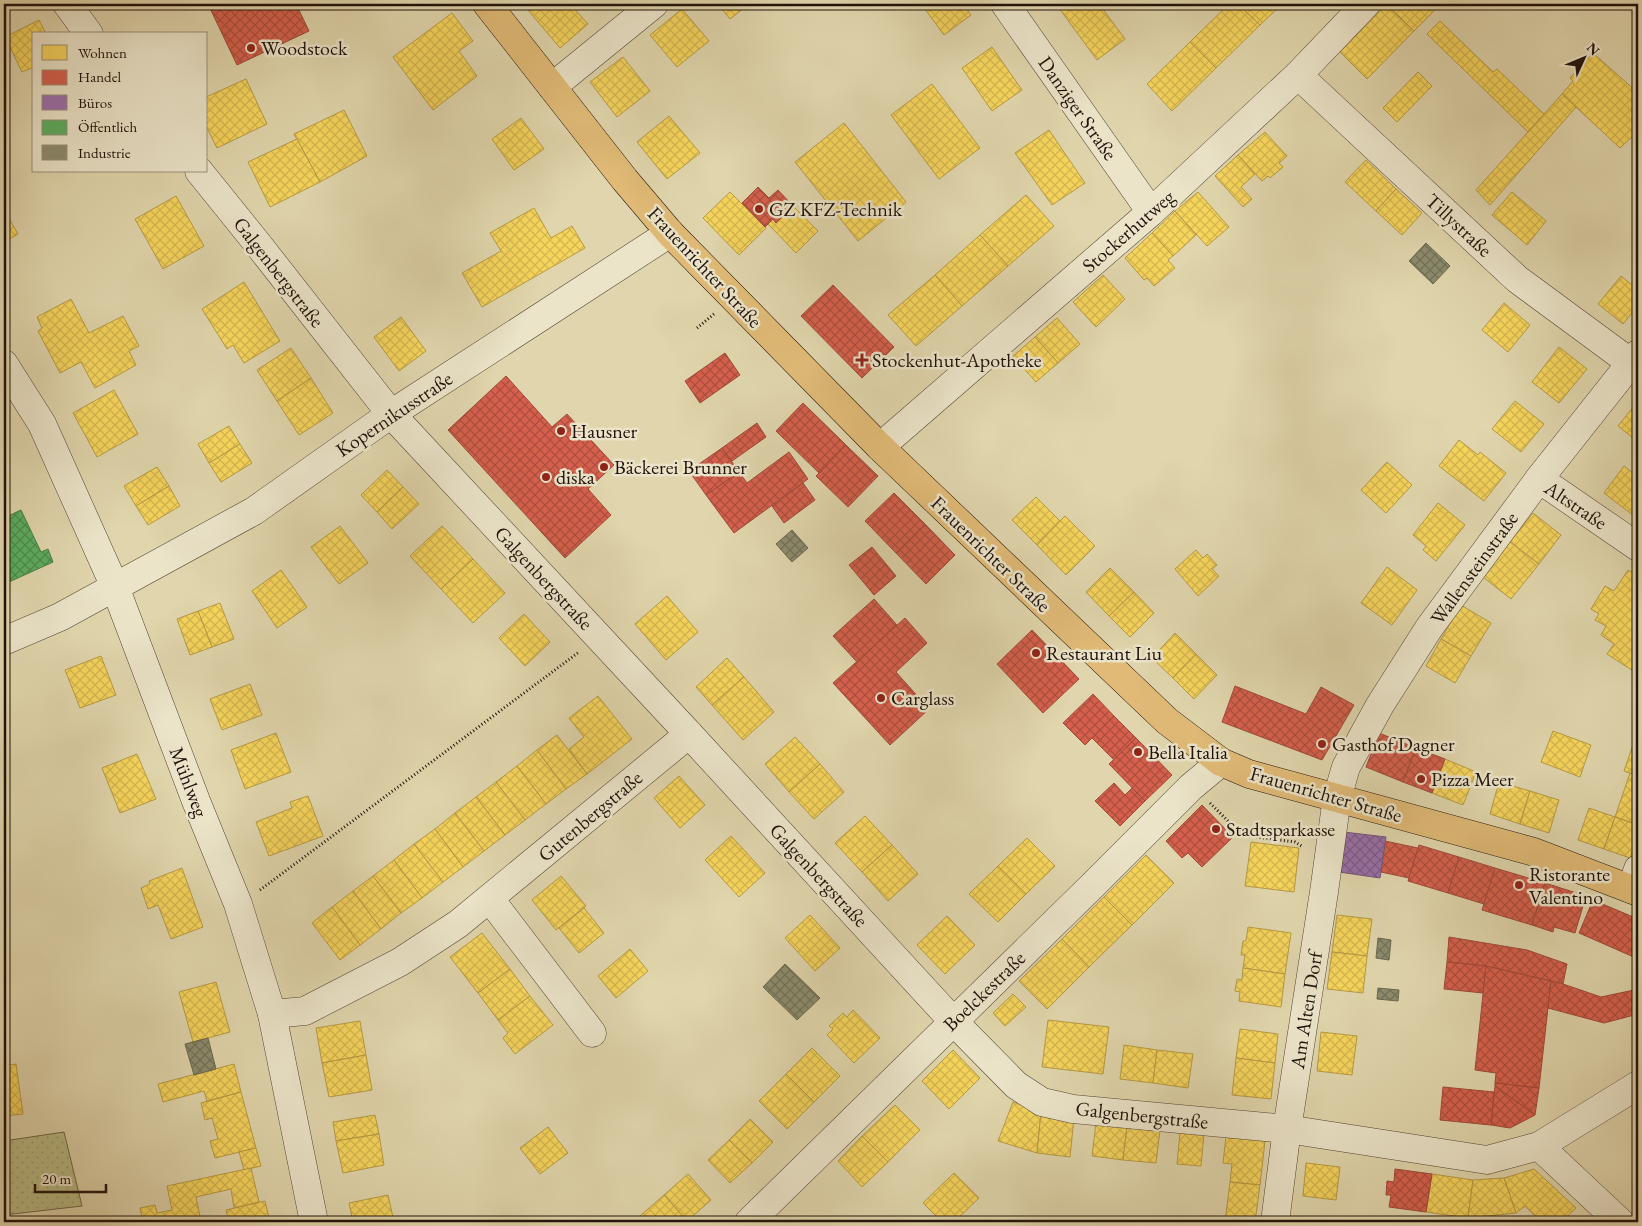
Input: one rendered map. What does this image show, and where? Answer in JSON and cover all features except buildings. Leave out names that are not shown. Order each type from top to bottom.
[{"type":"main road","name":"Frauenrichter Straße","points":[[487,4],[625,180],[670,233],[880,447],[1167,721],[1221,762],[1249,774],[1534,852],[1636,883]]},
{"type":"street","points":[[66,4],[87,32]]},
{"type":"street","points":[[552,87],[654,4]]},
{"type":"street","name":"Danziger Straße","points":[[1004,4],[1151,212]]},
{"type":"street","name":"Stockerhutweg","points":[[880,447],[1151,212],[1298,75],[1366,4]]},
{"type":"street","name":"Tillystraße","points":[[1298,75],[1517,279],[1635,358]]},
{"type":"street","name":"Galgenbergstraße","points":[[200,172],[391,414],[954,1021],[1016,1085],[1042,1102],[1073,1109],[1287,1129],[1487,1160],[1539,1146],[1638,1085]]},
{"type":"street","name":"Kopernikusstraße","points":[[4,641],[60,617],[254,512],[391,414],[670,233]]},
{"type":"street","name":"Wallensteinstraße","points":[[1337,798],[1346,767],[1380,705],[1429,628],[1538,479],[1635,358]]},
{"type":"street","name":"Mühlweg","points":[[4,364],[42,424],[115,588],[196,801],[238,904],[272,1014],[314,1222]]},
{"type":"street","name":"Altstraße","points":[[1538,479],[1638,548]]},
{"type":"street","name":"Gutenbergstraße","points":[[272,1014],[305,1011],[400,962],[458,924],[689,734]]},
{"type":"street","name":"Boelckestraße","points":[[763,1218],[954,1021],[1196,782],[1221,762]]},
{"type":"street","name":"Am Alten Dorf","points":[[1275,1222],[1287,1129],[1337,798]]},
{"type":"street","points":[[490,899],[592,1033]]},
{"type":"street","points":[[1539,1146],[1620,1222]]},
{"type":"path","points":[[697,328],[718,310]]},
{"type":"path","points":[[238,904],[270,884],[599,637]]},
{"type":"path","points":[[1207,800],[1242,835],[1295,842],[1303,846],[1304,854]]},
{"type":"green space","points":[[64,1132],[82,1206],[4,1215],[4,1141]]},
{"type":"place","name":"Woodstock","points":[[251,48]]},
{"type":"place","name":"GZ KFZ-Technik","points":[[759,209]]},
{"type":"place","name":"Stockenhut-Apotheke","points":[[862,360]]},
{"type":"place","name":"Hausner","points":[[561,431]]},
{"type":"place","name":"Bäckerei Brunner","points":[[604,467]]},
{"type":"place","name":"diska","points":[[546,477]]},
{"type":"place","name":"Restaurant Liu","points":[[1036,653]]},
{"type":"place","name":"Carglass","points":[[881,698]]},
{"type":"place","name":"Gasthof Dagner","points":[[1322,744]]},
{"type":"place","name":"Bella Italia","points":[[1138,752]]},
{"type":"place","name":"Pizza Meer","points":[[1421,779]]},
{"type":"place","name":"Stadtsparkasse","points":[[1216,829]]},
{"type":"place","name":"Ristorante Valentino","points":[[1519,885]]}]
